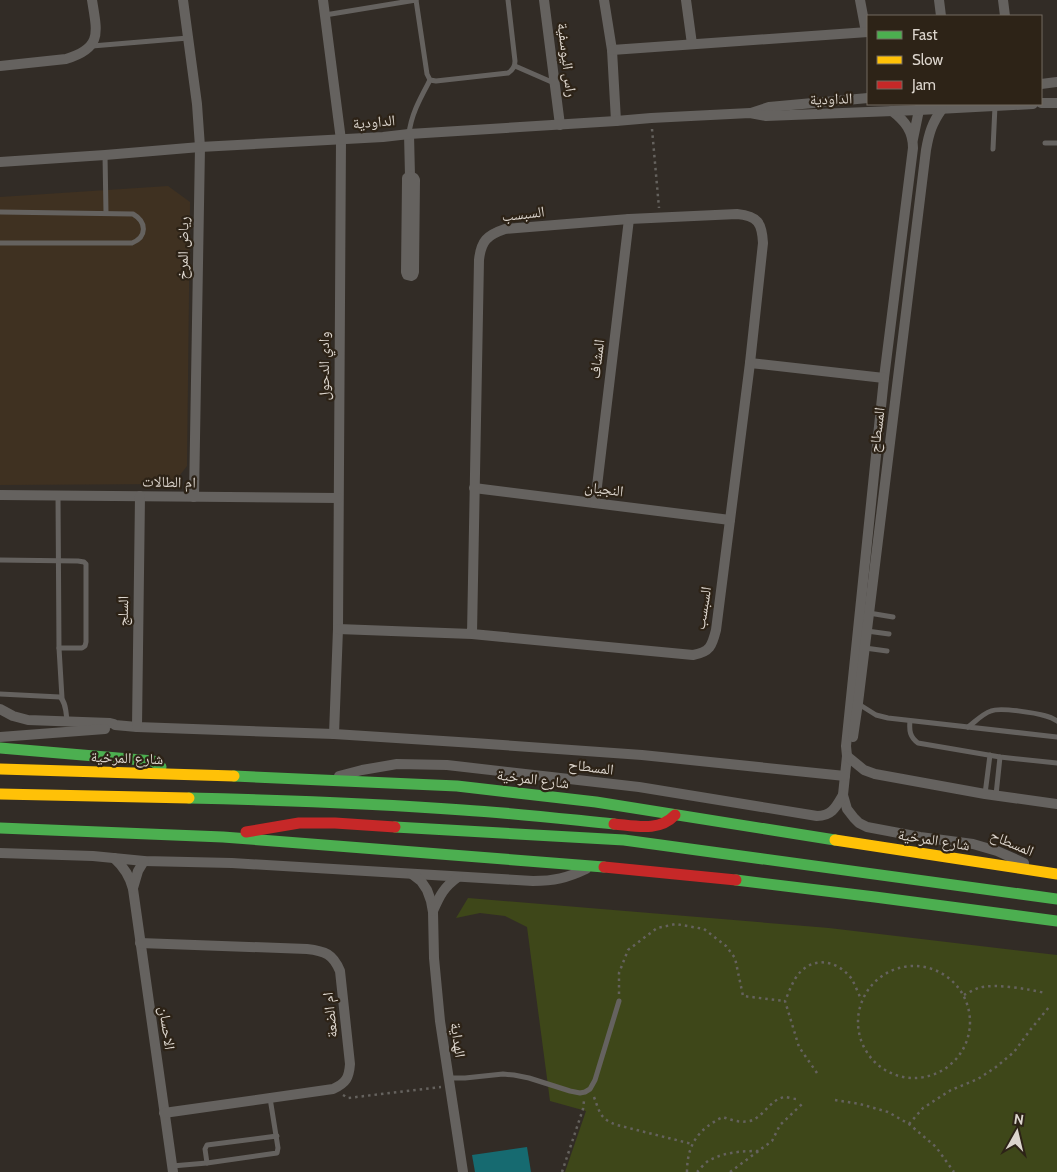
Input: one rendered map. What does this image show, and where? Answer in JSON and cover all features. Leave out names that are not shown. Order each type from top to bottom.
[{"type":"highway","points":[[0,748],[153,761],[167,774]]},
{"type":"highway","name":"شارع المرخية","points":[[0,769],[457,786],[596,802],[765,830],[1038,871],[1057,872]]},
{"type":"highway","points":[[0,794],[180,797],[373,804],[508,813],[652,827],[661,826],[669,822],[675,815]]},
{"type":"highway","points":[[223,837],[299,823],[335,823],[624,840],[1057,899]]},
{"type":"highway","points":[[0,828],[223,837],[590,866],[875,897],[1057,921]]},
{"type":"street","points":[[0,66],[66,59],[76,56],[91,46],[95,36],[96,24],[92,0]]},
{"type":"street","name":"رياض المرخ","points":[[183,0],[197,104],[200,147],[194,497]]},
{"type":"street","name":"وادي الدحول","points":[[323,0],[341,140],[338,629],[334,734]]},
{"type":"street","name":"راس اليوسفية","points":[[544,0],[560,125]]},
{"type":"street","points":[[604,0],[612,50],[616,122]]},
{"type":"street","points":[[686,0],[692,44]]},
{"type":"street","points":[[612,50],[867,32],[860,0]]},
{"type":"street","points":[[939,0],[941,15]]},
{"type":"street","points":[[1003,0],[1005,15]]},
{"type":"street","points":[[1042,84],[1057,82]]},
{"type":"street","name":"الداودية","points":[[750,113],[769,107],[867,98]]},
{"type":"street","points":[[1042,103],[1057,103]]},
{"type":"street","name":"الداودية","points":[[0,162],[200,147],[616,122],[650,118],[750,113],[766,116],[892,111],[920,107],[942,109],[1014,105]]},
{"type":"street","name":"المسطاح","points":[[920,107],[913,140],[884,378],[851,747],[846,756],[843,795],[850,814],[859,823],[867,827],[920,837],[974,844],[997,851],[1038,871]]},
{"type":"street","name":"المسطاح","points":[[854,703],[870,613],[926,150],[930,129],[942,109]]},
{"type":"street","points":[[892,111],[906,123],[913,140]]},
{"type":"street","points":[[409,134],[410,176],[407,180],[410,224]]},
{"type":"street","name":"السبسب","points":[[338,629],[472,634],[693,655],[703,653],[710,648],[716,630],[763,244],[760,224],[755,219],[737,214],[629,219],[505,230],[494,233],[486,238],[480,248],[478,280],[472,634]]},
{"type":"street","name":"المشاف","points":[[594,503],[629,219]]},
{"type":"street","points":[[750,363],[884,378]]},
{"type":"street","name":"النجيان","points":[[474,488],[730,520]]},
{"type":"street","name":"ام الطالات","points":[[0,495],[338,498]]},
{"type":"street","name":"السلج","points":[[137,726],[140,496]]},
{"type":"street","name":"شارع المرخية","points":[[0,709],[13,716],[28,720],[334,734],[474,743],[642,755],[845,776]]},
{"type":"street","name":"شارع المرخية","points":[[0,737],[113,728],[115,725]]},
{"type":"street","points":[[846,756],[864,770],[875,774],[996,796],[1057,804]]},
{"type":"street","name":"المسطاح","points":[[325,780],[379,766],[406,764],[447,765],[639,787],[817,816],[829,814],[843,795]]},
{"type":"street","points":[[0,853],[68,855],[144,861],[232,863],[548,881],[570,876],[590,866]]},
{"type":"street","name":"الاحسان","points":[[114,858],[127,872],[132,883],[172,1169]]},
{"type":"street","name":"الاحسان","points":[[133,889],[138,871],[144,861]]},
{"type":"street","name":"الهداية","points":[[412,874],[427,890],[433,912],[434,958],[440,1021],[463,1172]]},
{"type":"street","name":"الهداية","points":[[433,912],[441,893],[448,884],[458,877]]},
{"type":"street","name":"ام الضعة","points":[[140,943],[308,949],[319,950],[328,954],[336,962],[340,971],[350,1064],[350,1072],[346,1081],[333,1089]]},
{"type":"street","points":[[164,1113],[333,1089]]},
{"type":"lane","points":[[325,15],[416,0],[427,74],[430,80]]},
{"type":"lane","points":[[430,80],[436,81],[512,71],[515,61],[508,0]]},
{"type":"lane","points":[[91,46],[188,38]]},
{"type":"lane","points":[[515,66],[554,83]]},
{"type":"lane","points":[[409,134],[410,123],[417,105],[430,80]]},
{"type":"lane","points":[[993,150],[995,106]]},
{"type":"lane","points":[[1045,142],[1057,143]]},
{"type":"lane","points":[[105,155],[106,213]]},
{"type":"lane","points":[[0,212],[133,214],[142,221],[143,226],[141,237],[132,243],[0,242]]},
{"type":"lane","points":[[58,495],[59,648],[62,698],[67,722]]},
{"type":"lane","points":[[0,560],[84,562],[87,567],[85,646],[82,648],[59,648]]},
{"type":"lane","points":[[870,613],[893,617]]},
{"type":"lane","points":[[867,631],[889,634]]},
{"type":"lane","points":[[865,648],[887,651]]},
{"type":"lane","points":[[0,694],[62,698]]},
{"type":"lane","points":[[854,703],[880,716],[1057,737]]},
{"type":"lane","points":[[968,727],[993,710],[1038,714],[1048,716],[1057,721]]},
{"type":"lane","points":[[910,720],[910,734],[913,740],[918,743],[1000,757],[1057,763]]},
{"type":"lane","points":[[985,794],[990,755]]},
{"type":"lane","points":[[996,796],[1000,757]]},
{"type":"lane","points":[[449,1082],[464,1078],[503,1074],[529,1078],[580,1093],[588,1090],[596,1080],[619,1001]]},
{"type":"lane","points":[[172,1169],[276,1153],[278,1148],[277,1136],[270,1098]]},
{"type":"lane","points":[[207,1163],[205,1149],[207,1145],[277,1136]]},
{"type":"path","points":[[650,118],[660,217]]},
{"type":"path","points":[[619,1001],[619,973],[628,950],[657,928],[676,924],[704,930],[726,946],[735,958],[743,996],[785,1001]]},
{"type":"path","points":[[818,1073],[799,1047],[785,1001],[795,978],[807,967],[823,962],[838,966],[851,978],[861,999]]},
{"type":"path","points":[[903,966],[924,966],[944,974],[954,982],[964,995],[969,1009],[970,1028],[965,1046],[955,1060],[942,1071],[926,1077],[908,1078],[887,1071],[874,1062],[863,1047],[858,1033],[857,1015],[861,999],[872,984],[885,973],[903,966]]},
{"type":"path","points":[[964,995],[979,988],[1000,987],[1023,988],[1045,993]]},
{"type":"path","points":[[910,1124],[923,1108],[951,1090],[978,1079],[1014,1052],[1049,1007]]},
{"type":"path","points":[[333,1089],[348,1098],[449,1082]]},
{"type":"path","points":[[588,1090],[606,1121],[692,1144]]},
{"type":"path","points":[[562,1172],[588,1090]]},
{"type":"path","points":[[687,1172],[687,1161],[693,1140],[703,1129],[723,1117],[737,1122],[750,1121],[762,1114],[772,1103],[785,1097],[797,1099]]},
{"type":"path","points":[[835,1100],[860,1104],[888,1112],[910,1124],[936,1147],[954,1172]]},
{"type":"path","points":[[730,1172],[772,1142],[780,1125],[802,1104]]},
{"type":"path","points":[[697,1172],[710,1159],[726,1154],[759,1151]]},
{"type":"shaded area","points":[[168,186],[190,202],[187,466],[173,484],[0,485],[0,197]]},
{"type":"green space","points":[[468,898],[829,928],[1057,955],[1057,1172],[565,1172],[586,1111],[550,1101],[527,927],[505,916],[480,913],[456,918]]},
{"type":"water","points":[[527,1147],[531,1172],[475,1172],[472,1155]]},
{"type":"traffic: fast","points":[[0,748],[153,761],[161,767]]},
{"type":"traffic: fast","points":[[234,776],[457,786],[596,802],[835,840]]},
{"type":"traffic: fast","points":[[189,798],[395,805],[614,824]]},
{"type":"traffic: fast","points":[[395,827],[624,840],[1057,899]]},
{"type":"traffic: fast","points":[[0,828],[223,837],[604,867]]},
{"type":"traffic: fast","points":[[736,880],[1057,921]]},
{"type":"traffic: slow","points":[[0,769],[234,776]]},
{"type":"traffic: slow","points":[[0,794],[189,798]]},
{"type":"traffic: slow","points":[[835,840],[1057,874]]},
{"type":"traffic: jam","points":[[614,824],[639,827],[654,826],[662,824],[675,815]]},
{"type":"traffic: jam","points":[[246,832],[299,823],[395,827]]},
{"type":"traffic: jam","points":[[604,867],[736,880]]}]
